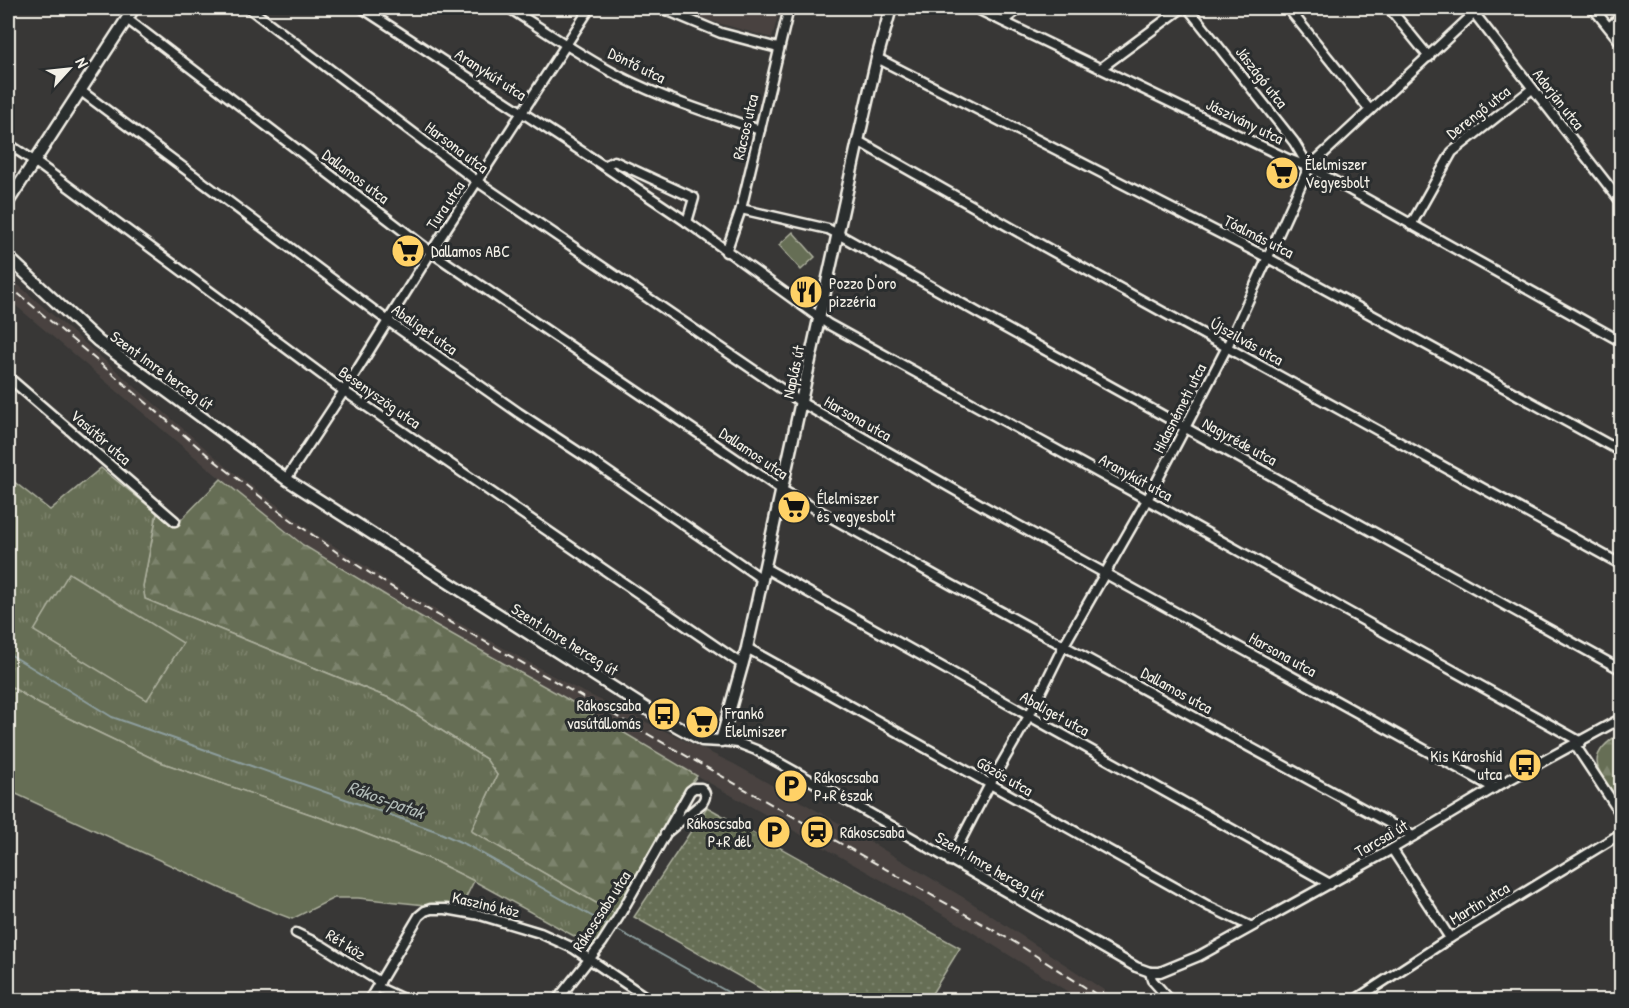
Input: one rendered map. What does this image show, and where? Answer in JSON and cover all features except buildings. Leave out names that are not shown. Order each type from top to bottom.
[{"type":"street","points":[[8,202],[134,8]]},
{"type":"street","name":"Harsona utca","points":[[249,8],[478,182],[802,403],[983,506],[1494,788]]},
{"type":"street","name":"Aranykút utca","points":[[362,8],[687,222],[820,319],[1147,500],[1578,744]]},
{"type":"street","name":"Döntő utca","points":[[510,8],[566,45],[618,75],[684,105],[760,130]]},
{"type":"street","name":"Tura utca","points":[[286,479],[590,8]]},
{"type":"street","points":[[661,8],[721,33],[778,48]]},
{"type":"street","name":"Rácsos utca","points":[[726,252],[741,209],[789,8]]},
{"type":"street","name":"Naplás út","points":[[721,741],[747,648],[858,141],[891,8]]},
{"type":"street","name":"Jászivány utca","points":[[975,8],[1288,159],[1309,167],[1622,342]]},
{"type":"street","points":[[1003,21],[1020,8]]},
{"type":"street","points":[[1101,68],[1182,8]]},
{"type":"street","name":"Jászágó utca","points":[[1188,8],[1294,142],[1309,167]]},
{"type":"street","points":[[1288,8],[1370,110]]},
{"type":"street","points":[[1389,8],[1429,57]]},
{"type":"street","points":[[1593,8],[1622,44]]},
{"type":"street","name":"Hidasnémeti utca","points":[[950,861],[1029,716],[1064,645],[1147,500],[1227,347],[1309,167],[1477,10]]},
{"type":"street","name":"Adorján utca","points":[[1477,10],[1533,89],[1622,203]]},
{"type":"street","points":[[1608,27],[1622,16]]},
{"type":"street","name":"Dallamos utca","points":[[127,19],[431,252],[782,490],[1413,837]]},
{"type":"street","name":"Tóalmás utca","points":[[877,58],[1268,258],[1622,452]]},
{"type":"street","name":"Derengő utca","points":[[1411,225],[1452,152],[1533,89]]},
{"type":"street","name":"Abaliget utca","points":[[81,91],[388,321],[519,413],[764,573],[1029,716],[1330,884]]},
{"type":"street","name":"Újszilvás utca","points":[[858,141],[1622,565]]},
{"type":"street","name":"Besenyszög utca","points":[[8,144],[344,391],[743,665]]},
{"type":"street","name":"Aranykút utca","points":[[604,166],[614,160],[694,198],[687,222]]},
{"type":"street","name":"Nagyréde utca","points":[[741,209],[828,229],[838,234],[1622,670]]},
{"type":"street","name":"Szent Imre herceg út","points":[[8,257],[98,340],[286,479],[673,724],[702,740],[738,743],[756,750],[1136,967],[1150,972]]},
{"type":"street","name":"Vasútőr utca","points":[[8,377],[175,521]]},
{"type":"street","name":"Gőzös utca","points":[[747,648],[1210,907],[1250,926]]},
{"type":"street","name":"Tarcsai út","points":[[1150,972],[1171,969],[1199,956],[1622,718]]},
{"type":"street","points":[[1578,744],[1622,816]]},
{"type":"street","name":"Rákoscsaba utca","points":[[557,1000],[618,918],[665,834],[690,791],[694,788],[701,788],[706,795],[702,803],[665,834]]},
{"type":"street","name":"Martin utca","points":[[1355,1000],[1450,938],[1622,834]]},
{"type":"street","points":[[1392,849],[1450,938]]},
{"type":"street","name":"Kaszinó köz","points":[[369,1000],[419,916],[431,909],[446,909],[480,915],[551,938],[589,958],[650,1000]]},
{"type":"street","name":"Rét köz","points":[[296,933],[321,945],[378,985]]},
{"type":"street","points":[[1150,972],[1152,980],[1170,1000]]},
{"type":"street","points":[[378,985],[405,1000]]},
{"type":"shaded area","points":[[679,8],[780,8],[772,38],[707,20]]},
{"type":"shaded area","points":[[8,276],[228,468],[311,531],[411,596],[571,686],[734,764],[837,822],[966,899],[1119,1000],[1081,1000],[956,922],[418,615],[303,545],[221,479],[8,299]]},
{"type":"green space","points":[[793,232],[815,257],[801,270],[779,245]]},
{"type":"green space","points":[[101,468],[157,513],[143,586],[145,599],[394,700],[486,759],[497,775],[471,831],[617,915],[594,947],[430,859],[356,830],[160,762],[39,704],[8,685],[8,477],[50,510]]},
{"type":"green space","points":[[221,479],[303,545],[418,615],[697,776],[686,790],[617,915],[471,831],[497,775],[486,759],[394,700],[145,599],[143,586],[157,513],[174,527]]},
{"type":"green space","points":[[69,573],[183,643],[147,700],[34,631]]},
{"type":"green space","points":[[8,685],[39,704],[160,762],[356,830],[430,859],[474,881],[459,911],[445,907],[358,898],[334,898],[292,919],[261,907],[12,792],[8,799]]},
{"type":"green space","points":[[1621,733],[1621,805],[1601,775],[1597,759],[1600,750]]},
{"type":"green space","points":[[707,807],[960,948],[928,1000],[781,1000],[634,917]]},
{"type":"waterway","name":"Rákos-patak","points":[[8,653],[112,717],[436,831],[467,845],[609,926]]},
{"type":"waterway","name":"Rákos-patak","points":[[614,928],[742,1000]]},
{"type":"railway","points":[[8,285],[210,457],[276,509],[338,553],[422,606],[1016,943],[1105,1000]]},
{"type":"place","name":"Élelmiszer Vegyesbolt","points":[[1282,173]]},
{"type":"place","name":"Dallamos ABC","points":[[408,251]]},
{"type":"place","name":"Pozzo D'oro pizzéria","points":[[806,292]]},
{"type":"place","name":"Élelmiszer és vegyesbolt","points":[[794,507]]},
{"type":"place","name":"Rákoscsaba vasútállomás","points":[[664,714]]},
{"type":"place","name":"Frankó Élelmiszer","points":[[702,722]]},
{"type":"place","name":"Kis Károshíd utca","points":[[1525,765]]},
{"type":"place","name":"Rákoscsaba P+R észak","points":[[791,786]]},
{"type":"place","name":"Rákoscsaba P+R dél","points":[[774,832]]},
{"type":"place","name":"Rákoscsaba","points":[[817,832]]}]
